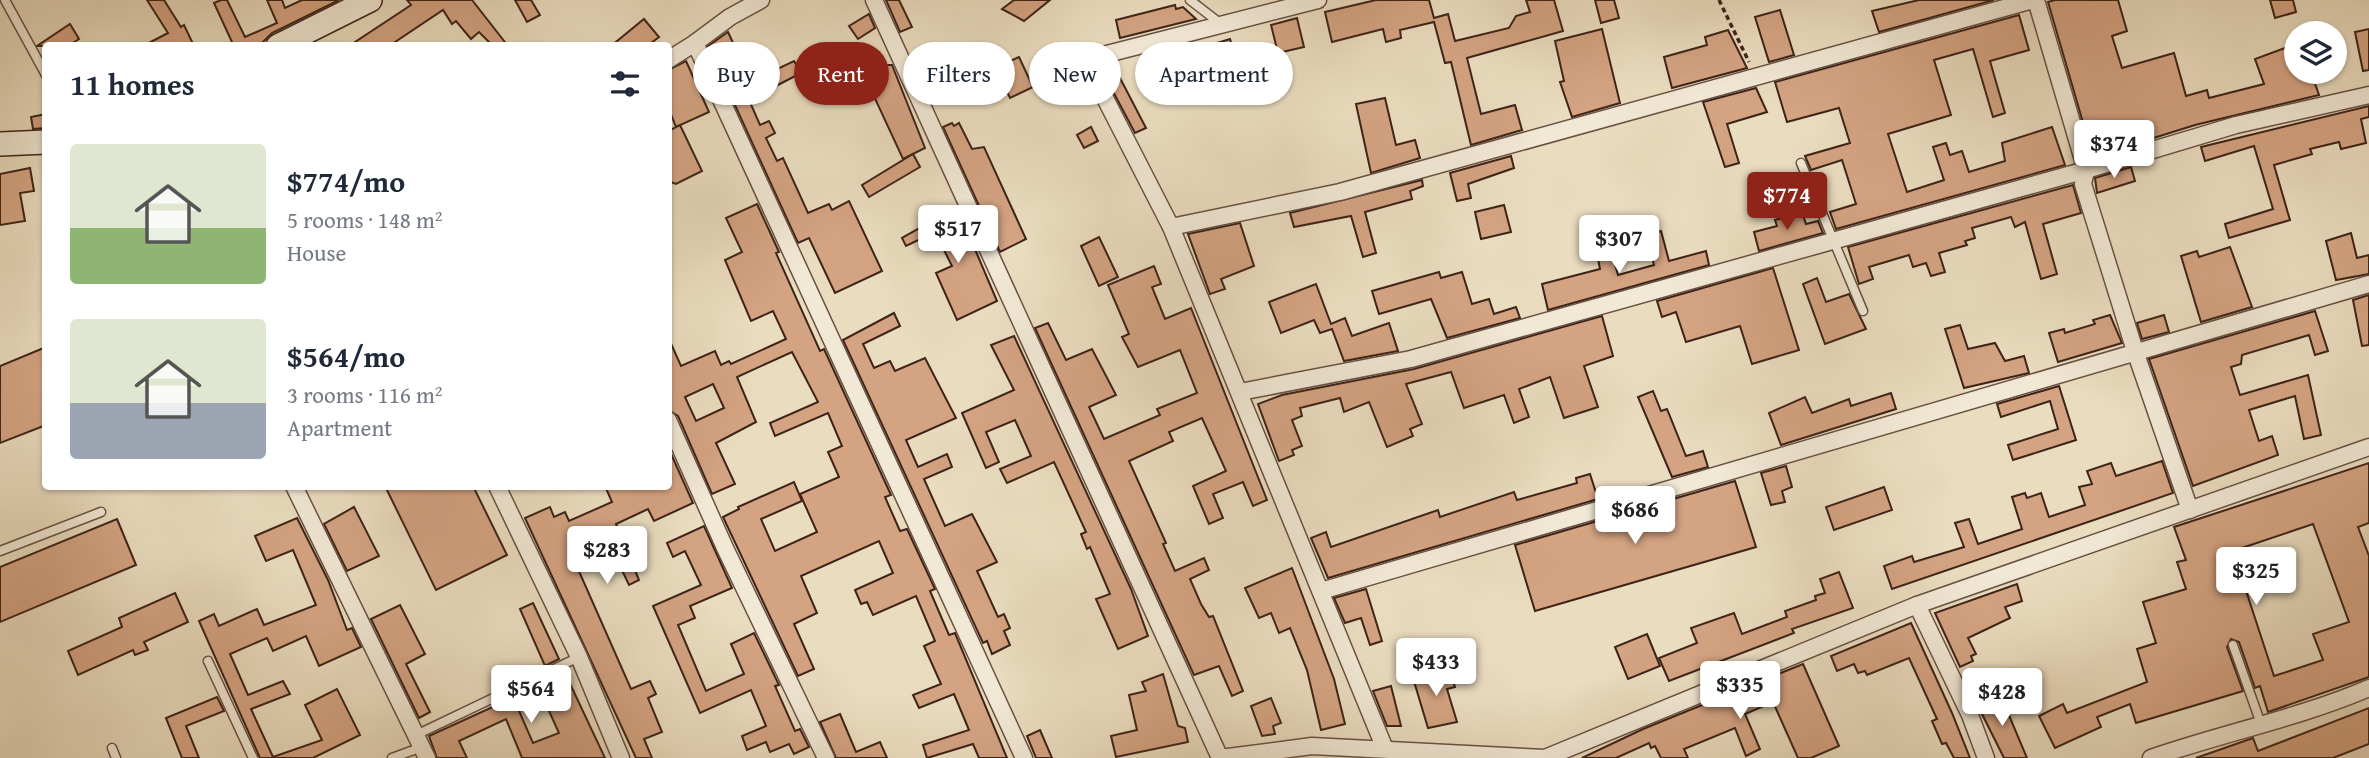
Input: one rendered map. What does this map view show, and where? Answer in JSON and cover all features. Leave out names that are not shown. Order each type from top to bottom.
[{"type":"street","points":[[286,42],[370,0]]},
{"type":"street","points":[[696,42],[730,17],[761,0]]},
{"type":"street","points":[[874,0],[1220,758],[1312,746],[1545,758],[1917,605],[2369,447]]},
{"type":"street","points":[[1318,0],[1088,60],[1092,75],[1171,227],[1385,749]]},
{"type":"street","points":[[1171,227],[1340,192],[2035,0],[2086,170],[2083,184],[2135,351],[2190,510]]},
{"type":"street","points":[[672,57],[693,44]]},
{"type":"street","points":[[1240,392],[1411,359],[2086,170],[2236,125],[2369,95]]},
{"type":"street","points":[[724,105],[1024,758]]},
{"type":"street","points":[[0,144],[42,142]]},
{"type":"street","points":[[1321,591],[2369,284]]},
{"type":"street","points":[[672,429],[725,548],[826,758]]},
{"type":"street","points":[[296,490],[422,747]]},
{"type":"street","points":[[499,490],[579,657],[621,758]]},
{"type":"street","points":[[1917,605],[1970,715],[1986,758]]},
{"type":"street","points":[[2151,758],[2218,734],[2337,702],[2369,688]]},
{"type":"lane","points":[[5,0],[42,68]]},
{"type":"lane","points":[[1190,0],[1221,24]]},
{"type":"lane","points":[[1801,163],[1836,240],[1863,311]]},
{"type":"lane","points":[[0,551],[101,512]]},
{"type":"lane","points":[[2234,645],[2261,724]]},
{"type":"lane","points":[[392,758],[422,747],[579,657]]},
{"type":"lane","points":[[208,661],[253,758]]},
{"type":"lane","points":[[112,748],[116,758]]},
{"type":"path","points":[[1719,0],[1756,77]]},
{"type":"building","points":[[147,0],[164,0],[181,27],[184,25],[192,42],[151,42],[168,33]]},
{"type":"building","points":[[227,0],[245,37],[277,23],[267,0],[282,0],[285,8],[302,0],[339,0],[272,33],[263,42],[232,42],[214,3]]},
{"type":"building","points":[[407,0],[472,0],[505,42],[489,42],[479,32],[471,39],[456,21],[452,24],[443,10],[395,42],[355,42],[411,5]]},
{"type":"building","points":[[515,0],[531,0],[540,15],[527,22]]},
{"type":"building","points":[[886,0],[899,0],[912,27],[900,32]]},
{"type":"building","points":[[1014,0],[1050,0],[1024,21],[1002,9]]},
{"type":"building","points":[[1376,0],[1429,0],[1434,18],[1448,14],[1455,41],[1509,28],[1516,16],[1530,12],[1526,0],[1554,0],[1563,31],[1467,58],[1481,114],[1515,105],[1522,130],[1471,145],[1451,62],[1445,63],[1434,22],[1400,30],[1401,38],[1386,42],[1383,29],[1332,42],[1325,12]]},
{"type":"building","points":[[1595,0],[1614,0],[1619,18],[1601,23]]},
{"type":"building","points":[[1919,0],[1994,0],[1879,32],[1872,11]]},
{"type":"building","points":[[2118,0],[2127,31],[2112,36],[2122,68],[2174,53],[2186,96],[2207,90],[2209,98],[2264,84],[2255,59],[2284,48],[2284,84],[2315,84],[2319,95],[2195,125],[2093,157],[2048,2]]},
{"type":"building","points":[[2270,0],[2293,0],[2296,12],[2275,18]]},
{"type":"building","points":[[1175,5],[1176,9],[1183,7],[1196,19],[1120,38],[1116,20]]},
{"type":"building","points":[[1780,10],[1794,55],[1769,62],[1755,17]]},
{"type":"building","points":[[869,14],[875,28],[858,39],[849,26]]},
{"type":"building","points":[[2019,15],[2029,50],[1990,61],[2005,113],[1993,117],[1973,49],[1934,60],[1951,115],[1888,134],[1907,192],[1944,180],[1933,147],[1946,143],[1950,155],[1962,151],[1969,172],[2005,161],[2002,143],[2052,127],[2065,165],[1836,229],[1830,212],[1856,204],[1842,160],[1811,170],[1805,156],[1850,143],[1839,108],[1787,122],[1775,82]]},
{"type":"building","points":[[1297,18],[1304,47],[1293,50],[1293,42],[1275,42],[1271,25]]},
{"type":"building","points":[[644,19],[659,37],[652,42],[616,42]]},
{"type":"building","points":[[70,24],[79,39],[74,42],[43,42]]},
{"type":"building","points":[[1602,29],[1620,103],[1572,117],[1560,82],[1564,81],[1555,41]]},
{"type":"building","points":[[2369,29],[2369,70],[2363,71],[2355,32]]},
{"type":"building","points":[[1728,30],[1747,68],[1672,88],[1664,57],[1707,45],[1705,37]]},
{"type":"building","points":[[728,32],[733,42],[714,42]]},
{"type":"building","points":[[1019,57],[1029,78],[1029,89],[1015,96],[1015,59]]},
{"type":"building","points":[[686,61],[693,77],[693,105],[706,105],[709,112],[676,127],[672,117],[672,68]]},
{"type":"building","points":[[794,61],[794,77],[780,84],[780,68]]},
{"type":"building","points":[[889,65],[892,65],[903,93],[903,105],[908,105],[925,148],[903,159],[878,105],[889,105]]},
{"type":"building","points":[[1121,80],[1146,128],[1135,133],[1120,105]]},
{"type":"building","points":[[1756,88],[1767,112],[1727,124],[1739,163],[1725,167],[1703,102]]},
{"type":"building","points":[[1385,98],[1396,145],[1415,140],[1420,158],[1371,173],[1356,104]]},
{"type":"building","points":[[735,105],[751,105],[760,125],[769,121],[775,133],[766,138],[777,161],[783,158],[808,213],[829,204],[832,210],[849,201],[882,271],[835,293],[809,238],[798,243]]},
{"type":"building","points":[[2369,106],[2369,117],[2361,119],[2366,143],[2341,149],[2339,142],[2310,149],[2312,154],[2274,165],[2290,220],[2229,238],[2225,224],[2273,209],[2254,146],[2205,161],[2201,147]]},
{"type":"building","points":[[42,115],[42,128],[33,129],[31,117]]},
{"type":"building","points":[[952,123],[954,126],[959,123],[972,149],[984,147],[1026,239],[1000,252],[943,127]]},
{"type":"building","points":[[680,125],[702,171],[676,184],[672,182],[672,129]]},
{"type":"building","points":[[1091,127],[1098,141],[1084,148],[1077,135]]},
{"type":"building","points":[[913,154],[920,167],[869,197],[862,185]]},
{"type":"building","points":[[1511,156],[1514,168],[1468,184],[1471,198],[1457,201],[1450,173]]},
{"type":"building","points":[[2131,167],[2135,181],[2097,193],[2095,178]]},
{"type":"building","points":[[30,168],[34,191],[20,193],[25,221],[0,225],[0,174]]},
{"type":"building","points":[[1422,180],[1423,186],[1410,191],[1412,199],[1365,212],[1376,253],[1363,257],[1351,216],[1294,227],[1290,213]]},
{"type":"building","points":[[2073,185],[2081,213],[2043,224],[2057,274],[2041,279],[2025,222],[2015,227],[2011,217],[1972,228],[1975,238],[1965,241],[1967,245],[1939,253],[1945,272],[1931,276],[1926,263],[1913,267],[1909,255],[1869,267],[1873,279],[1859,284],[1848,247]]},
{"type":"building","points":[[757,204],[820,351],[824,349],[891,495],[885,497],[900,531],[907,529],[935,589],[930,591],[949,635],[955,633],[1007,758],[979,758],[973,744],[927,758],[923,745],[969,730],[954,694],[919,708],[913,695],[941,684],[924,646],[935,641],[916,596],[873,615],[867,602],[861,604],[855,590],[893,573],[879,541],[801,576],[817,613],[794,624],[814,669],[798,676],[723,517],[739,509],[738,507],[794,482],[802,501],[761,519],[775,551],[817,532],[800,494],[839,477],[828,452],[842,446],[828,413],[775,436],[770,423],[818,402],[792,352],[737,377],[756,422],[716,443],[735,484],[712,494],[678,416],[672,412],[672,346],[681,366],[715,351],[721,365],[729,361],[731,364],[786,339],[773,311],[751,321],[725,260],[742,252],[726,218]],"holes":[[[713,384],[724,408],[696,421],[685,397]]]},
{"type":"building","points":[[1504,205],[1511,232],[1481,239],[1475,212]]},
{"type":"building","points":[[957,207],[997,301],[957,320],[936,273],[952,266],[935,232],[906,246],[902,238]]},
{"type":"building","points":[[1802,212],[1806,224],[1818,221],[1823,233],[1759,251],[1754,232],[1777,226],[1775,220]]},
{"type":"building","points":[[1240,223],[1254,266],[1221,279],[1225,289],[1210,294],[1188,234]]},
{"type":"building","points":[[1661,231],[1669,261],[1706,251],[1709,265],[1548,310],[1542,284],[1600,269],[1597,254],[1611,250],[1618,275],[1654,265],[1646,235]]},
{"type":"building","points":[[2351,233],[2357,258],[2369,255],[2369,274],[2336,280],[2326,241]]},
{"type":"building","points":[[1099,237],[1118,277],[1099,286],[1081,246]]},
{"type":"building","points":[[2230,247],[2252,307],[2201,322],[2181,256],[2197,251],[2199,257]]},
{"type":"building","points":[[1154,266],[1161,284],[1152,287],[1165,319],[1191,308],[1267,500],[1253,506],[1243,482],[1213,494],[1223,518],[1209,524],[1193,486],[1226,471],[1202,418],[1169,432],[1173,441],[1129,461],[1166,543],[1163,544],[1175,571],[1204,558],[1209,570],[1190,579],[1209,617],[1213,616],[1243,691],[1232,696],[1219,666],[1194,675],[1035,328],[1048,323],[1066,360],[1092,349],[1116,395],[1089,407],[1104,439],[1160,415],[1157,409],[1197,393],[1180,350],[1138,367],[1122,337],[1129,334],[1108,285]]},
{"type":"building","points":[[1773,268],[1799,350],[1752,364],[1740,326],[1686,342],[1676,312],[1662,317],[1657,301]]},
{"type":"building","points":[[1439,272],[1441,278],[1462,272],[1472,304],[1489,299],[1494,314],[1516,307],[1520,318],[1447,338],[1431,299],[1379,314],[1372,291]]},
{"type":"building","points":[[1817,278],[1826,302],[1849,294],[1866,329],[1825,344],[1803,284]]},
{"type":"building","points":[[1316,284],[1331,324],[1345,318],[1352,336],[1389,323],[1398,351],[1344,361],[1332,329],[1320,333],[1314,320],[1281,333],[1269,302]]},
{"type":"building","points":[[2369,295],[2369,345],[2362,346],[2353,300]]},
{"type":"building","points":[[2315,311],[2328,351],[2315,355],[2309,335],[2242,355],[2241,364],[2231,367],[2240,395],[2308,375],[2321,435],[2304,439],[2295,396],[2249,410],[2259,441],[2272,436],[2278,455],[2193,486],[2149,359]]},
{"type":"building","points":[[894,313],[900,326],[863,344],[874,368],[890,361],[895,371],[925,358],[956,418],[906,440],[918,467],[947,454],[952,467],[924,479],[945,526],[972,514],[997,562],[977,571],[998,617],[1004,614],[1010,628],[1004,631],[1010,645],[992,654],[987,641],[983,643],[843,340]]},
{"type":"building","points":[[2110,315],[2122,343],[2058,362],[2049,333],[2064,329],[2065,333],[2095,324],[2093,320]]},
{"type":"building","points":[[2164,315],[2169,332],[2142,339],[2137,323]]},
{"type":"building","points":[[1602,316],[1613,356],[1584,366],[1598,407],[1564,418],[1550,377],[1519,389],[1529,417],[1514,423],[1504,395],[1464,408],[1451,372],[1406,384],[1422,424],[1410,429],[1413,436],[1387,447],[1369,402],[1344,412],[1340,398],[1300,408],[1302,416],[1292,420],[1302,446],[1292,450],[1294,455],[1279,461],[1258,404],[1282,395],[1414,369]]},
{"type":"building","points":[[1960,325],[1968,349],[1995,343],[2005,361],[2024,356],[2029,373],[1964,388],[1945,329]]},
{"type":"building","points":[[1014,336],[1131,589],[1148,636],[1118,649],[1096,599],[1110,594],[1090,547],[1087,549],[1081,534],[1086,532],[1054,462],[1007,483],[1000,469],[1031,456],[1015,420],[986,432],[999,462],[986,468],[962,413],[1014,390],[991,345]]},
{"type":"building","points":[[42,349],[42,427],[0,443],[0,366]]},
{"type":"building","points":[[2059,386],[2076,440],[2013,460],[2008,445],[2058,429],[2050,401],[2001,417],[1997,404]]},
{"type":"building","points":[[1653,391],[1661,411],[1667,409],[1686,456],[1703,451],[1708,467],[1672,477],[1638,397]]},
{"type":"building","points":[[1891,393],[1896,409],[1781,445],[1769,413],[1805,397],[1812,413],[1849,399],[1851,406]]},
{"type":"building","points":[[672,456],[693,503],[654,521],[648,509],[616,524],[639,580],[629,585],[610,545],[574,560],[631,689],[650,681],[656,694],[648,698],[662,732],[644,739],[652,758],[636,758],[525,518],[550,507],[554,517],[565,512],[569,521],[612,502],[607,490],[672,490]]},
{"type":"building","points":[[2162,461],[2173,493],[1892,589],[1884,566],[1912,556],[1914,562],[1964,547],[1955,523],[1969,519],[1978,544],[2022,529],[2012,497],[2025,493],[2027,498],[2041,493],[2049,517],[2085,505],[2079,487],[2092,484],[2087,471],[2111,463],[2116,476]]},
{"type":"building","points":[[2369,463],[2369,523],[2358,527],[2369,556],[2369,677],[2268,712],[2260,686],[2255,688],[2239,642],[2231,639],[2227,647],[2243,691],[2136,723],[2130,704],[2097,717],[2101,727],[2055,748],[2039,716],[2063,704],[2067,713],[2147,682],[2137,649],[2156,643],[2143,602],[2186,589],[2177,562],[2186,560],[2174,527]],"holes":[[[2313,524],[2349,622],[2313,634],[2323,660],[2274,676],[2233,551]]]},
{"type":"building","points":[[1786,466],[1792,487],[1782,491],[1785,502],[1771,505],[1761,473]]},
{"type":"building","points":[[1590,474],[1598,499],[1328,578],[1311,538],[1326,532],[1331,547],[1438,510],[1440,517],[1514,492],[1517,500],[1577,483],[1576,478]]},
{"type":"building","points":[[1735,481],[1756,547],[1535,611],[1515,545]]},
{"type":"building","points":[[1884,487],[1892,510],[1834,530],[1826,507]]},
{"type":"building","points":[[387,490],[475,490],[507,555],[436,590]]},
{"type":"building","points":[[354,507],[379,556],[347,571],[324,524]]},
{"type":"building","points":[[297,518],[328,580],[347,630],[352,628],[361,647],[319,666],[306,636],[273,651],[267,638],[230,654],[248,695],[283,681],[290,694],[251,709],[273,757],[322,740],[305,705],[337,689],[360,735],[313,758],[260,758],[199,621],[214,614],[219,626],[257,609],[264,625],[316,605],[293,550],[266,561],[255,536]]},
{"type":"building","points":[[117,519],[136,565],[0,622],[0,567]]},
{"type":"building","points":[[704,526],[732,588],[690,606],[695,618],[678,625],[706,691],[744,674],[731,644],[754,633],[779,685],[775,686],[795,731],[800,729],[809,747],[794,754],[789,744],[770,752],[766,742],[747,750],[742,736],[766,726],[751,690],[700,713],[653,606],[701,585],[685,551],[673,557],[667,543]]},
{"type":"building","points":[[1292,568],[1334,679],[1345,724],[1321,730],[1307,670],[1290,628],[1279,633],[1271,613],[1259,618],[1245,588]]},
{"type":"building","points":[[1839,572],[1853,608],[1792,629],[1794,633],[1669,681],[1659,658],[1697,643],[1691,628],[1734,613],[1742,634],[1787,617],[1785,611],[1816,600],[1815,596],[1825,593],[1820,579]]},
{"type":"building","points":[[2017,584],[2022,601],[2005,607],[2010,618],[1968,638],[1976,654],[1971,656],[1973,661],[1960,667],[1935,613]]},
{"type":"building","points":[[1366,589],[1382,641],[1370,645],[1361,618],[1345,623],[1334,598]]},
{"type":"building","points":[[175,593],[188,622],[144,642],[148,650],[135,655],[133,650],[78,675],[68,651],[122,627],[119,618]]},
{"type":"building","points":[[533,603],[559,659],[545,666],[520,609]]},
{"type":"building","points":[[400,605],[425,654],[406,664],[430,712],[419,718],[371,619]]},
{"type":"building","points":[[1911,623],[1970,758],[1954,758],[1946,743],[1942,744],[1932,721],[1937,719],[1909,658],[1867,675],[1865,671],[1858,673],[1854,664],[1837,671],[1831,656]]},
{"type":"building","points":[[1647,634],[1660,666],[1628,679],[1615,647]]},
{"type":"building","points":[[1803,664],[1839,746],[1811,758],[1798,758],[1773,702],[1745,714],[1760,749],[1746,756],[1735,728],[1684,749],[1688,758],[1661,758],[1655,746],[1651,748],[1649,743],[1616,758],[1582,758],[1643,729]]},
{"type":"building","points":[[1449,670],[1455,687],[1447,689],[1457,722],[1428,728],[1413,678]]},
{"type":"building","points":[[564,671],[605,758],[522,758],[506,719],[459,741],[467,758],[437,758],[429,736],[552,680],[551,678]],"holes":[[[544,700],[559,733],[533,743],[519,711]]]},
{"type":"building","points":[[1163,674],[1178,726],[1185,728],[1188,742],[1116,757],[1111,736],[1137,730],[1129,695],[1146,691],[1142,682]]},
{"type":"building","points":[[1391,686],[1401,726],[1387,726],[1373,691]]},
{"type":"building","points":[[1998,696],[2001,703],[2003,701],[2027,758],[2004,758],[1977,704]]},
{"type":"building","points":[[217,697],[224,711],[186,726],[199,758],[182,758],[166,718]]},
{"type":"building","points":[[1271,698],[1281,723],[1273,726],[1275,734],[1262,736],[1251,706]]},
{"type":"building","points":[[2369,708],[2369,744],[2333,758],[2196,758],[2253,738],[2258,751]]},
{"type":"building","points":[[840,714],[856,752],[880,742],[887,758],[836,758],[820,722]]},
{"type":"building","points":[[1040,730],[1052,758],[1036,758],[1027,736]]}]
